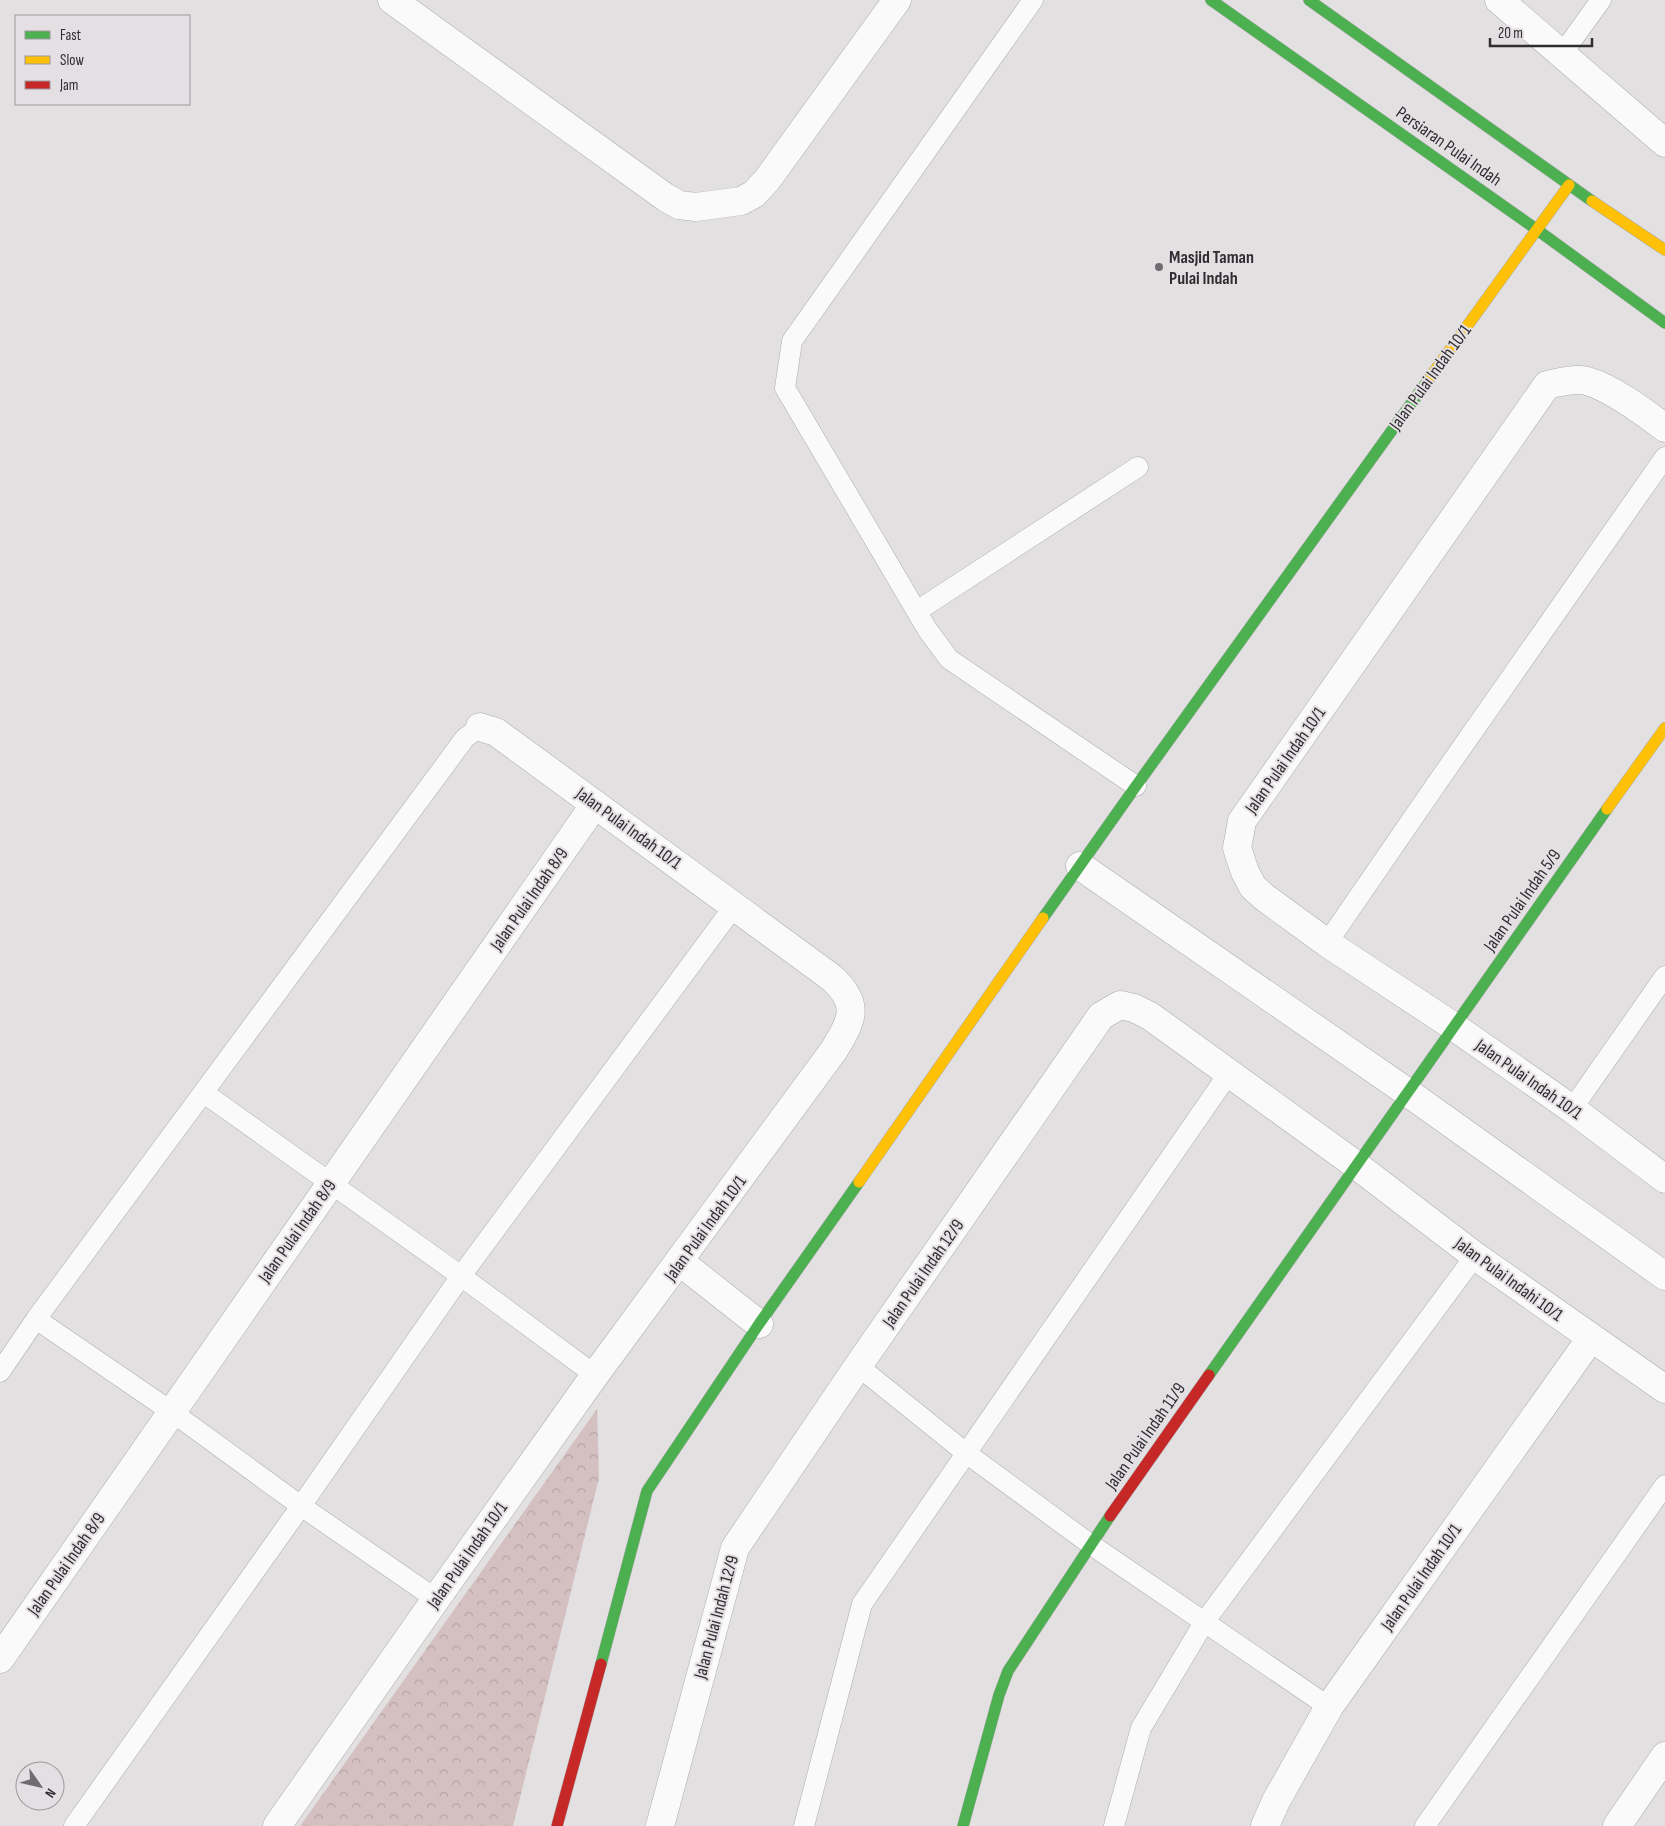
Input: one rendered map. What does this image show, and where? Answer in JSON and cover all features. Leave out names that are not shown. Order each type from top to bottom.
[{"type":"street","points":[[392,0],[665,197],[680,205],[696,207],[741,201],[754,194],[767,180],[897,0]]},
{"type":"street","name":"Persiaran Pulai Indah","points":[[1211,0],[1536,229],[1665,323]]},
{"type":"street","points":[[1308,0],[1568,185],[1665,250]]},
{"type":"street","points":[[1499,0],[1665,142]]},
{"type":"street","name":"Jalan Pulai Indah 10/1","points":[[557,1826],[647,1491],[759,1324],[1136,786],[1568,185]]},
{"type":"street","name":"Jalan Pulai Indah 10/1","points":[[1665,428],[1644,411],[1607,390],[1586,381],[1565,381],[1548,385],[1242,821],[1237,848],[1245,872],[1253,887],[1264,897],[1327,943],[1454,1026],[1572,1109],[1665,1179]]},
{"type":"street","name":"Jalan Pulai Indah 10/1","points":[[278,1826],[595,1375],[680,1262],[834,1050],[846,1030],[852,1008],[844,989],[832,978],[735,905],[496,732],[480,727]]},
{"type":"street","name":"Jalan Pulai Indah 5/9","points":[[1407,1092],[1665,728]]},
{"type":"street","name":"Jalan Pulai Indah 8/9","points":[[0,1659],[595,804]]},
{"type":"street","points":[[1080,866],[1407,1092],[1665,1276]]},
{"type":"street","name":"Jalan Pulai Indah 12/9","points":[[660,1826],[735,1548],[858,1366],[1101,1016],[1120,1005],[1134,1008],[1150,1016],[1356,1165]]},
{"type":"street","name":"Jalan Pulai Indah 11/9","points":[[963,1826],[999,1695],[1008,1671],[1090,1544],[1407,1092]]},
{"type":"street","name":"Jalan Pulai Indahi 10/1","points":[[1356,1165],[1475,1256],[1665,1390]]},
{"type":"street","points":[[680,1262],[759,1324]]},
{"type":"street","name":"Jalan Pulai Indah 10/1","points":[[1265,1826],[1276,1801],[1329,1707],[1591,1338]]},
{"type":"street","points":[[1617,1826],[1665,1756]]},
{"type":"lane","points":[[1033,0],[792,341],[785,388],[927,629],[949,659],[1136,786]]},
{"type":"lane","points":[[1562,54],[1601,0]]},
{"type":"lane","points":[[1327,943],[1665,457]]},
{"type":"lane","points":[[917,611],[1138,467]]},
{"type":"lane","points":[[0,1372],[36,1319],[465,738],[480,727]]},
{"type":"lane","points":[[74,1826],[301,1506],[461,1276],[735,905]]},
{"type":"lane","points":[[1572,1109],[1665,976]]},
{"type":"lane","points":[[804,1826],[862,1604],[1229,1073]]},
{"type":"lane","points":[[204,1093],[331,1182],[595,1375]]},
{"type":"lane","points":[[1114,1826],[1141,1728],[1205,1621],[1475,1256]]},
{"type":"lane","points":[[36,1319],[172,1412],[301,1506],[436,1599]]},
{"type":"lane","points":[[858,1366],[966,1453],[1090,1544],[1329,1707]]},
{"type":"lane","points":[[1425,1826],[1665,1485]]},
{"type":"green space","points":[[597,1409],[599,1478],[513,1826],[300,1826]]},
{"type":"traffic: fast","points":[[1211,0],[1536,229],[1665,323]]},
{"type":"traffic: fast","points":[[1309,0],[1592,201]]},
{"type":"traffic: fast","points":[[1043,918],[1431,376]]},
{"type":"traffic: fast","points":[[1209,1375],[1607,809]]},
{"type":"traffic: fast","points":[[601,1664],[647,1491],[759,1324],[859,1182]]},
{"type":"traffic: fast","points":[[963,1826],[999,1695],[1008,1671],[1110,1516]]},
{"type":"traffic: slow","points":[[1431,376],[1569,185]]},
{"type":"traffic: slow","points":[[1592,201],[1665,250]]},
{"type":"traffic: slow","points":[[1607,809],[1665,728]]},
{"type":"traffic: slow","points":[[859,1182],[1043,918]]},
{"type":"traffic: jam","points":[[1110,1516],[1209,1375]]},
{"type":"traffic: jam","points":[[557,1826],[601,1664]]},
{"type":"place","name":"Masjid Taman Pulai Indah","points":[[1159,267]]}]
